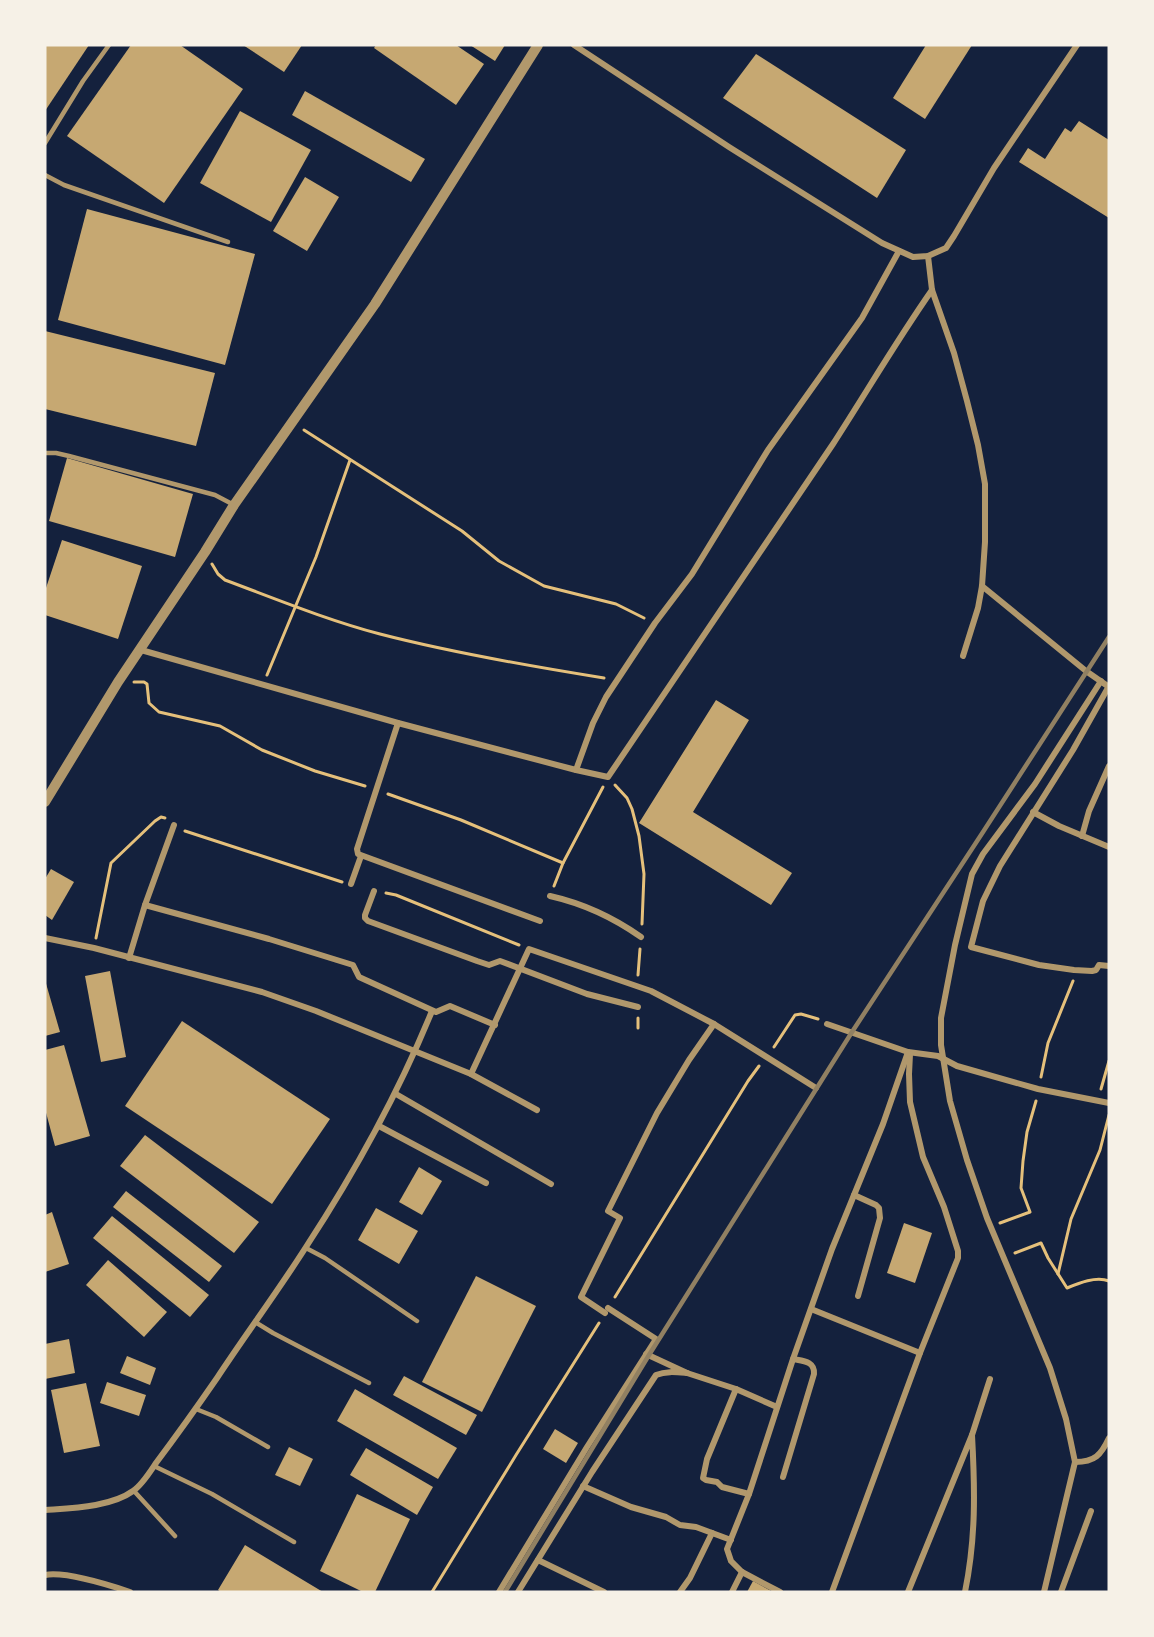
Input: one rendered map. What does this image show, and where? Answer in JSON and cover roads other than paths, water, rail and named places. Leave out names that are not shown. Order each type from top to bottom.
[{"type":"street","points":[[45,802],[118,682],[234,505],[375,304],[538,45]]},
{"type":"street","points":[[574,45],[729,147],[882,243],[913,257],[928,256],[946,248],[994,168],[1077,45]]},
{"type":"street","points":[[576,770],[593,723],[606,698],[655,623],[692,574],[768,450],[861,318],[899,251]]},
{"type":"street","points":[[928,256],[932,290],[954,353],[985,484],[982,586],[978,608],[963,656]]},
{"type":"street","points":[[141,650],[398,723],[608,777],[854,413],[932,290]]},
{"type":"street","points":[[982,586],[1109,687],[1073,750],[1000,866],[983,901],[971,947],[1039,965],[1074,970],[1092,971],[1096,970],[1099,964],[1109,966]]},
{"type":"street","points":[[1044,1592],[1075,1462],[1066,1419],[1050,1368],[990,1226],[952,1111],[940,1045],[941,1018],[972,874],[983,854],[1035,784],[1101,681]]},
{"type":"street","points":[[398,723],[357,849],[358,854],[540,921]]},
{"type":"street","points":[[1082,836],[1089,811],[1109,766]]},
{"type":"street","points":[[1033,812],[1059,826],[1109,847]]},
{"type":"street","points":[[129,958],[145,905],[174,825]]},
{"type":"street","points":[[351,885],[362,856]]},
{"type":"street","points":[[374,891],[365,915],[368,921],[489,965],[500,961],[587,994],[638,1007]]},
{"type":"street","points":[[550,896],[567,900],[605,916],[627,927],[640,937]]},
{"type":"street","points":[[145,905],[353,965],[359,977],[432,1011],[436,1012],[450,1006],[495,1025]]},
{"type":"street","points":[[45,938],[94,948],[262,992],[316,1011],[471,1074],[537,1110]]},
{"type":"street","points":[[471,1074],[529,949],[651,991],[714,1024],[816,1088]]},
{"type":"street","points":[[45,1510],[117,1499],[134,1491],[154,1466],[196,1409],[306,1248],[348,1181],[396,1094],[432,1011]]},
{"type":"street","points":[[499,1592],[656,1339],[581,1297],[620,1218],[608,1211],[657,1113],[714,1024]]},
{"type":"street","points":[[827,1024],[909,1052],[942,1057],[957,1066],[1038,1089],[1109,1103]]},
{"type":"street","points":[[780,1592],[742,1572],[735,1566],[727,1549],[749,1494],[832,1249],[883,1124],[909,1052]]},
{"type":"street","points":[[832,1592],[920,1353],[958,1258],[958,1251],[944,1207],[922,1157],[910,1102],[909,1052]]},
{"type":"street","points":[[396,1094],[551,1184]]},
{"type":"street","points":[[379,1126],[486,1183]]},
{"type":"street","points":[[854,1195],[876,1204],[880,1213],[858,1296]]},
{"type":"street","points":[[811,1309],[920,1353]]},
{"type":"street","points":[[646,1354],[687,1373],[736,1389],[777,1407]]},
{"type":"street","points":[[783,1477],[815,1368],[809,1362],[793,1359]]},
{"type":"street","points":[[518,1592],[583,1486],[656,1375],[674,1371],[687,1373]]},
{"type":"street","points":[[908,1592],[972,1435],[990,1379]]},
{"type":"street","points":[[736,1389],[707,1459],[703,1478],[717,1482],[722,1487],[749,1494]]},
{"type":"street","points":[[965,1592],[971,1562],[974,1524],[972,1435]]},
{"type":"street","points":[[1075,1462],[1087,1462],[1095,1458],[1101,1453],[1109,1438]]},
{"type":"street","points":[[583,1486],[631,1508],[666,1517],[680,1525],[696,1527],[731,1540]]},
{"type":"street","points":[[1061,1592],[1092,1511]]},
{"type":"street","points":[[680,1592],[690,1578],[712,1533]]},
{"type":"street","points":[[538,1560],[604,1592]]},
{"type":"street","points":[[732,1592],[742,1572]]},
{"type":"street","points":[[45,1575],[73,1577],[130,1592]]},
{"type":"lane","points":[[45,143],[83,81],[109,45]]},
{"type":"lane","points":[[45,175],[64,185],[228,242]]},
{"type":"lane","points":[[45,453],[69,456],[215,495],[234,505]]},
{"type":"lane","points":[[306,1248],[325,1258],[417,1321]]},
{"type":"lane","points":[[254,1321],[369,1383]]},
{"type":"lane","points":[[196,1409],[216,1417],[268,1447]]},
{"type":"lane","points":[[154,1466],[212,1494],[294,1542]]},
{"type":"lane","points":[[134,1491],[175,1536]]},
{"type":"railway","points":[[505,1592],[649,1355],[852,1032],[1109,637]]}]
